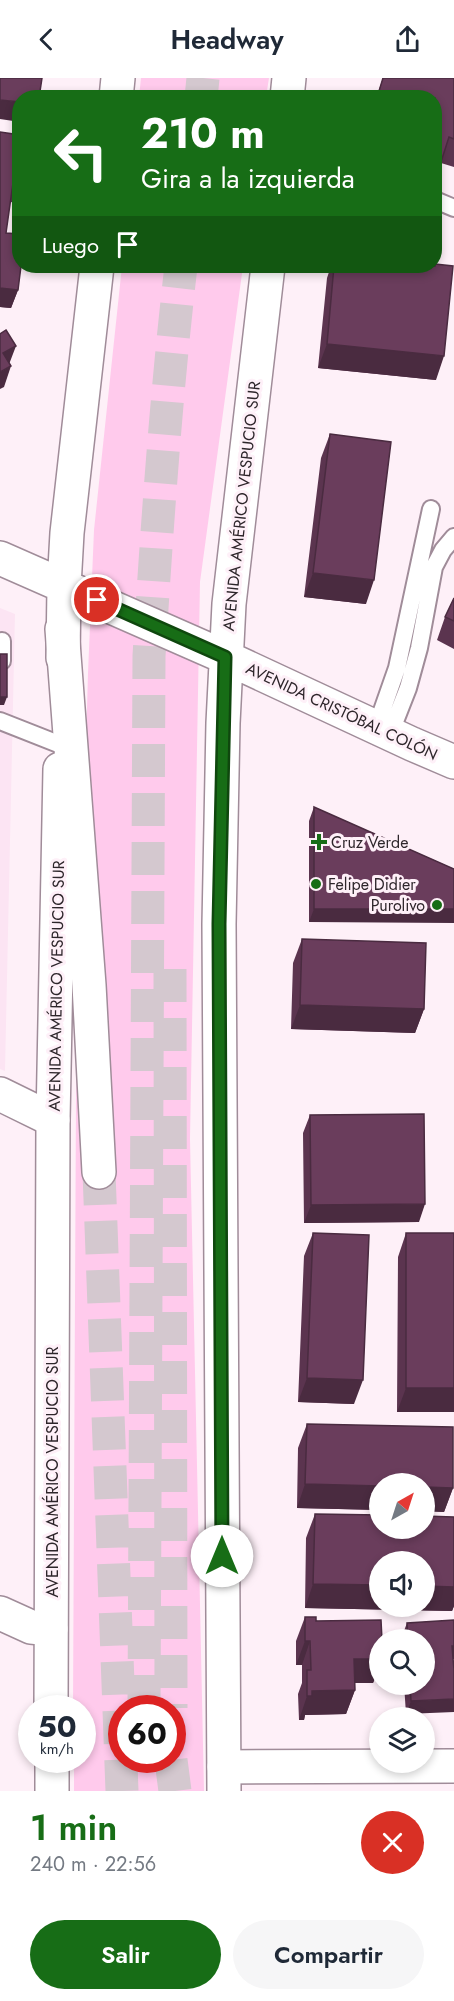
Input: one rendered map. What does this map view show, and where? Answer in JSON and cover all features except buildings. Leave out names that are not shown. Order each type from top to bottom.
[{"type":"main road","name":"AVENIDA AMÉRICO VESPUCIO SUR","points":[[51,1695],[53,1119],[62,629],[68,524],[96,273]]},
{"type":"main road","name":"AVENIDA AMÉRICO VESPUCIO SUR","points":[[224,1779],[219,924],[225,657],[229,604],[267,273]]},
{"type":"main road","name":"AVENIDA CRISTÓBAL COLÓN","points":[[2,561],[225,657],[454,762]]},
{"type":"main road","points":[[62,629],[89,985],[99,1172]]},
{"type":"main road","points":[[0,1094],[53,1119]]},
{"type":"main road","points":[[0,1613],[31,1627],[51,1629]]},
{"type":"main road","points":[[224,1779],[454,1766]]},
{"type":"main road","points":[[52,1773],[52,1791]]},
{"type":"lane","points":[[383,731],[431,509]]},
{"type":"lane","points":[[383,731],[408,688],[419,648],[434,567],[443,550],[454,537]]},
{"type":"lane","points":[[2,641],[2,661]]},
{"type":"lane","points":[[2,716],[61,745]]},
{"type":"shaded area","points":[[141,78],[269,78],[267,90],[140,90]]},
{"type":"shaded area","points":[[121,273],[242,273],[200,582],[190,1139],[204,1791],[74,1791],[74,1773],[96,1773],[96,1695],[73,1695],[76,1096],[94,530]]},
{"type":"shaded area","points":[[0,608],[15,614],[5,1071],[0,1069]]},
{"type":"tunnel","points":[[202,90],[203,78]]},
{"type":"tunnel","points":[[144,1695],[149,656],[162,461],[180,273]]},
{"type":"tunnel","points":[[170,969],[171,1695]]},
{"type":"tunnel","points":[[99,1172],[122,1791]]},
{"type":"tunnel","points":[[173,1773],[175,1791]]},
{"type":"place","name":"Cruz Verde","points":[[319,842]]},
{"type":"place","name":"Felipe Didier","points":[[316,884]]},
{"type":"place","name":"Purolivo","points":[[437,905]]},
{"type":"route","points":[[97,600],[225,657],[219,924],[222,1556]]}]
